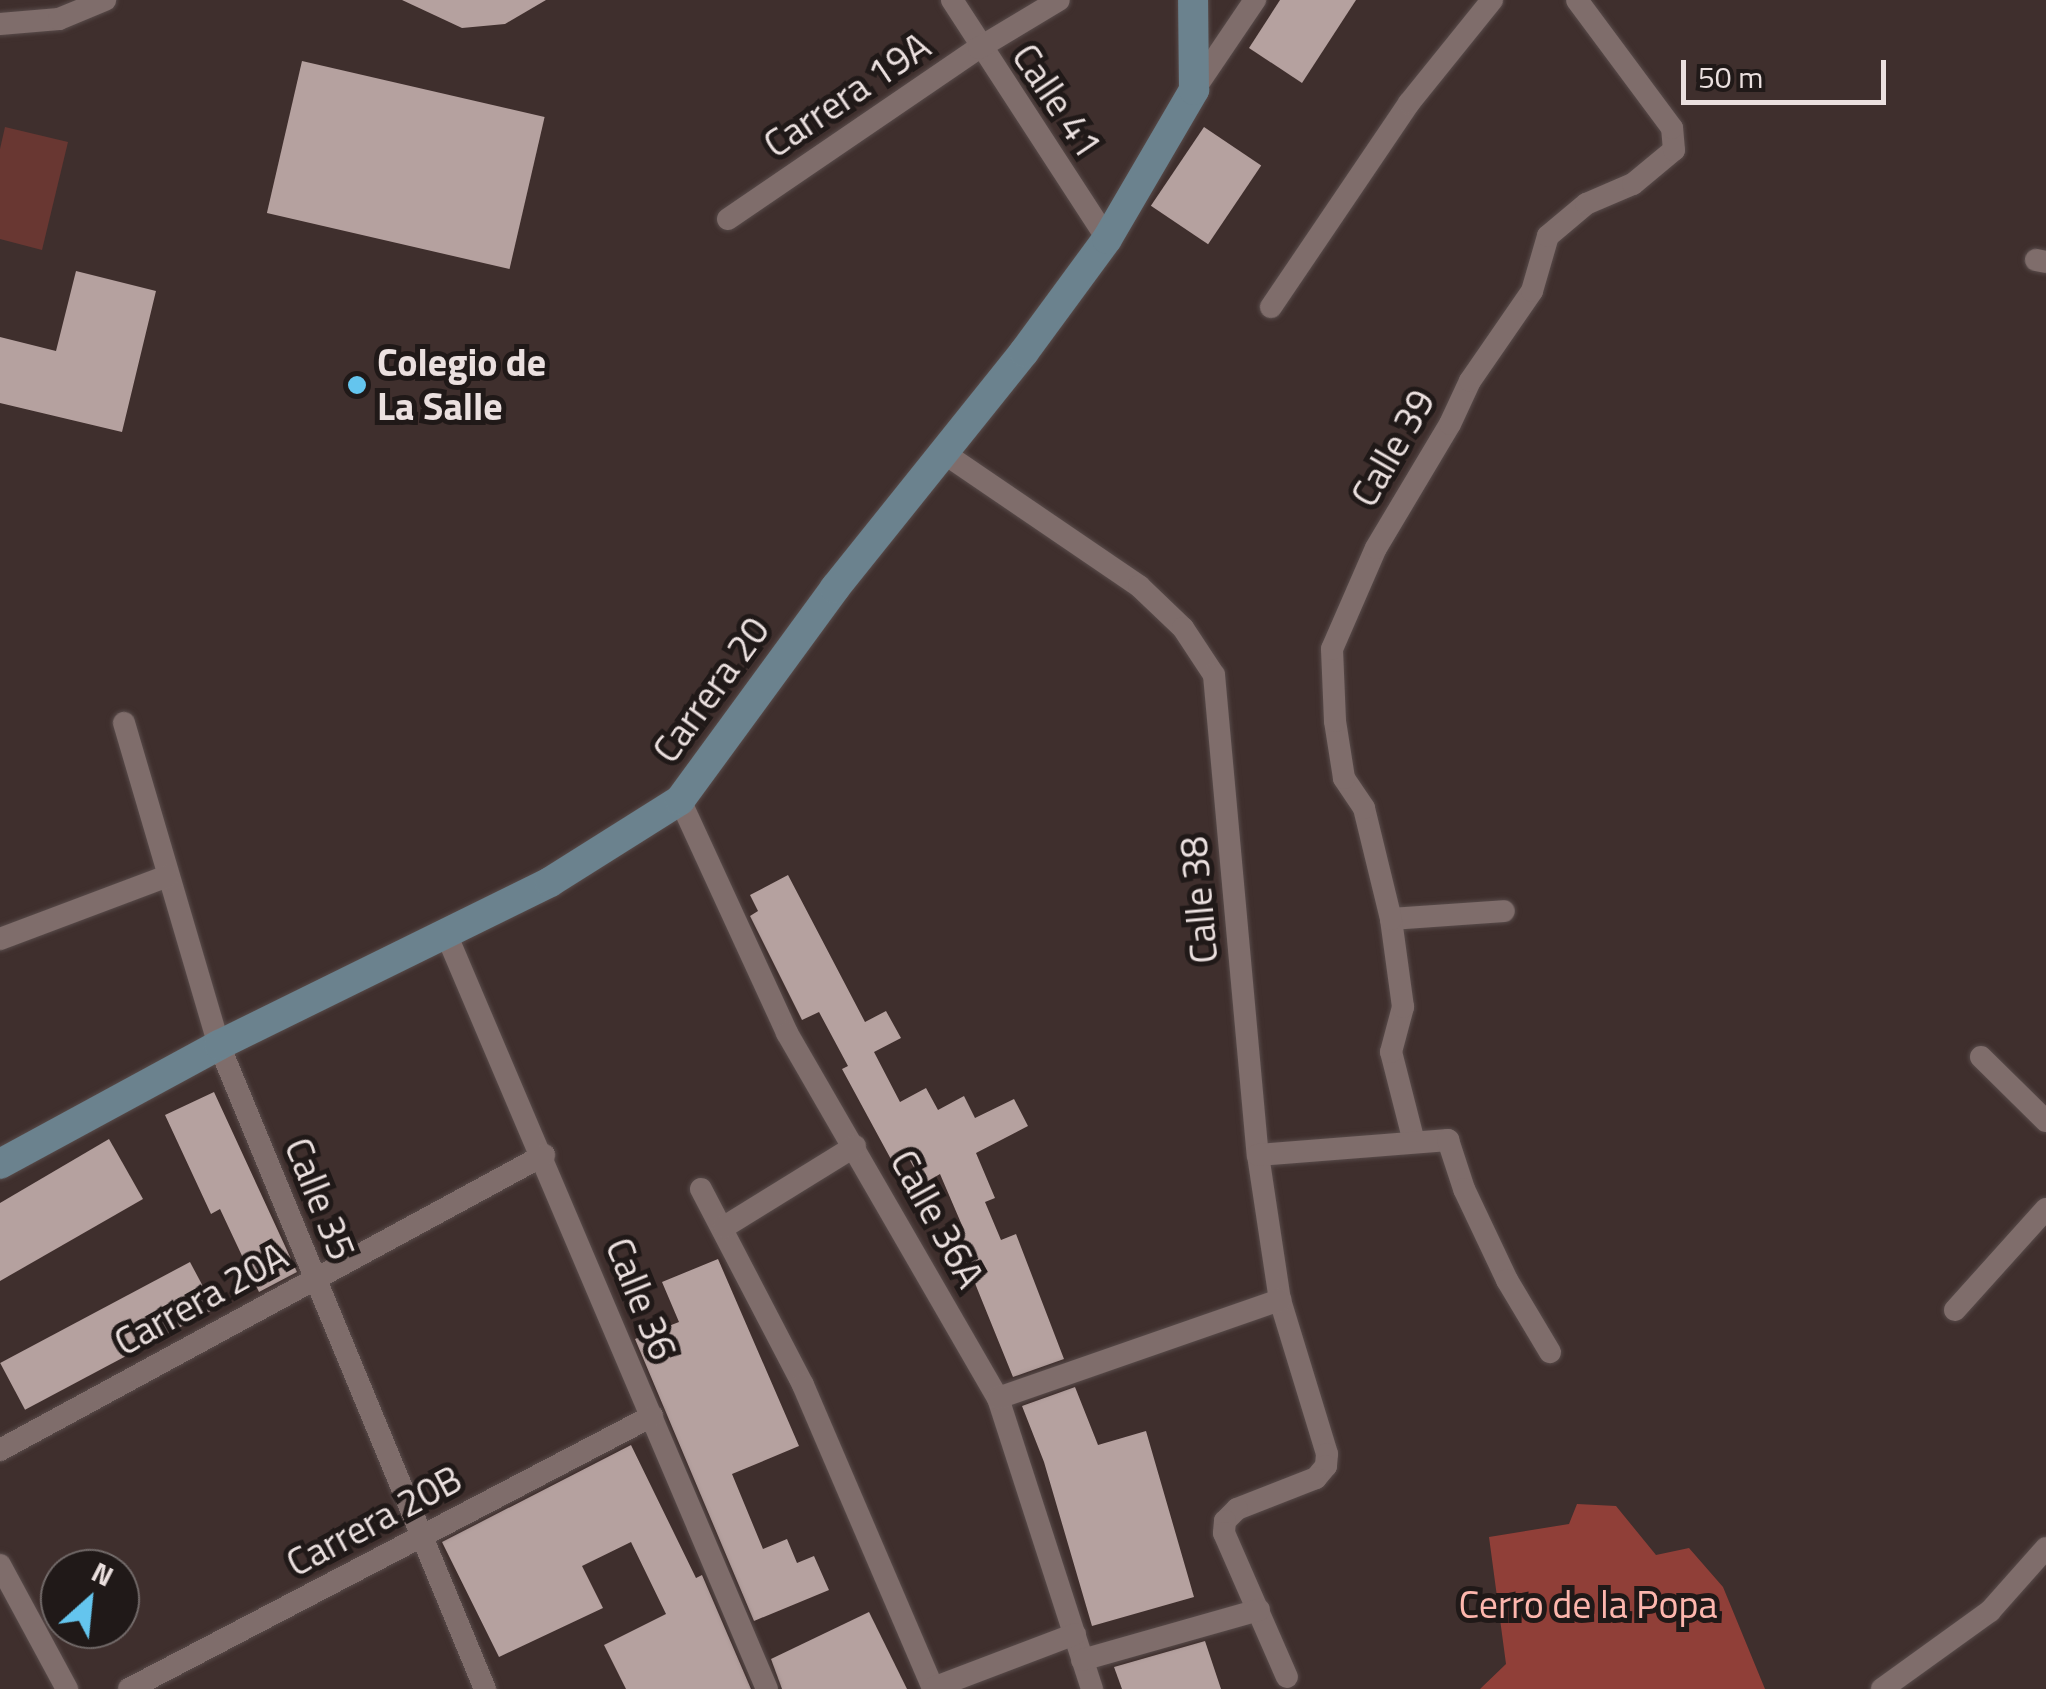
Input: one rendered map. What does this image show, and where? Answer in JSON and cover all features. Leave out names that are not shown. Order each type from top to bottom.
[{"type":"street","points":[[0,24],[59,19],[105,0]]},
{"type":"street","name":"Calle 41","points":[[952,0],[979,48],[1107,240]]},
{"type":"street","name":"Carrera 19A","points":[[728,218],[979,48],[1059,0]]},
{"type":"street","points":[[1193,0],[1194,90]]},
{"type":"street","name":"Carrera 20","points":[[0,1164],[219,1045],[448,936],[550,882],[680,800],[941,452],[1024,352],[1107,240],[1194,90],[1255,0]]},
{"type":"street","points":[[1271,307],[1409,103],[1492,0]]},
{"type":"street","name":"Calle 39","points":[[1391,920],[1364,808],[1344,778],[1335,721],[1332,649],[1376,548],[1450,424],[1470,381],[1532,292],[1548,236],[1586,204],[1632,184],[1674,150],[1672,128],[1577,0]]},
{"type":"street","name":"Calle 38","points":[[941,452],[1139,586],[1183,628],[1214,676],[1258,1155],[1280,1300],[1326,1466],[1316,1478],[1237,1509],[1225,1521],[1224,1533],[1259,1610]]},
{"type":"street","name":"Calle 35","points":[[124,723],[219,1045],[486,1689]]},
{"type":"street","name":"Calle 36A","points":[[680,800],[786,1032],[856,1146],[998,1398],[1092,1689]]},
{"type":"street","points":[[0,938],[168,876]]},
{"type":"street","points":[[1414,1142],[1391,1052],[1403,1007],[1391,920],[1504,911]]},
{"type":"street","name":"Calle 36","points":[[448,936],[767,1689]]},
{"type":"street","points":[[1981,1057],[2046,1121]]},
{"type":"street","points":[[1258,1155],[1448,1140],[1464,1189],[1500,1264],[1550,1352]]},
{"type":"street","points":[[724,1227],[856,1146]]},
{"type":"street","name":"Carrera 20A","points":[[0,1450],[544,1155]]},
{"type":"street","points":[[701,1189],[803,1385],[933,1688],[1074,1634]]},
{"type":"street","points":[[1955,1310],[2046,1210]]},
{"type":"street","points":[[998,1398],[1280,1300]]},
{"type":"street","name":"Carrera 20B","points":[[129,1689],[652,1416]]},
{"type":"street","points":[[1882,1689],[1990,1611],[2046,1548]]},
{"type":"street","points":[[0,1565],[66,1689]]},
{"type":"street","points":[[1082,1660],[1259,1610],[1286,1677]]},
{"type":"shaded area","points":[[5,127],[68,142],[42,250],[0,239],[0,149]]},
{"type":"green space","name":"Cerro de la Popa","points":[[1577,1504],[1616,1506],[1656,1555],[1689,1548],[1723,1587],[1765,1689],[1480,1689],[1506,1664],[1489,1537],[1569,1524]]},
{"type":"building","points":[[402,0],[546,0],[505,24],[462,28]]},
{"type":"building","points":[[1280,0],[1356,0],[1302,83],[1249,48]]},
{"type":"building","points":[[302,61],[545,117],[510,269],[267,213]]},
{"type":"building","points":[[1204,127],[1261,166],[1208,244],[1151,206]]},
{"type":"building","points":[[76,271],[156,291],[122,432],[0,403],[0,337],[56,351]]},
{"type":"building","points":[[788,875],[865,1022],[886,1011],[901,1038],[874,1052],[900,1102],[926,1088],[938,1110],[964,1096],[975,1118],[1014,1099],[1028,1126],[976,1153],[995,1198],[985,1202],[1001,1240],[1016,1234],[1064,1359],[1013,1377],[955,1234],[964,1230],[940,1174],[923,1184],[907,1155],[893,1163],[842,1069],[848,1066],[819,1012],[802,1020],[750,916],[758,911],[750,895]]},
{"type":"building","points":[[214,1092],[297,1272],[259,1292],[220,1209],[211,1214],[165,1115]]},
{"type":"building","points":[[109,1139],[143,1199],[0,1281],[0,1203]]},
{"type":"building","points":[[718,1259],[799,1446],[732,1474],[763,1549],[787,1539],[797,1563],[814,1556],[829,1590],[754,1621],[635,1339],[679,1322],[662,1282]]},
{"type":"building","points":[[190,1262],[215,1309],[25,1410],[0,1363]]},
{"type":"building","points":[[1075,1387],[1098,1445],[1146,1431],[1194,1597],[1092,1626],[1044,1462],[1022,1406]]},
{"type":"building","points":[[631,1445],[696,1578],[702,1575],[751,1689],[626,1689],[604,1645],[666,1614],[631,1542],[582,1566],[603,1608],[499,1657],[442,1542]]},
{"type":"building","points":[[869,1612],[907,1689],[782,1689],[771,1659]]},
{"type":"building","points":[[1205,1641],[1221,1689],[1122,1689],[1114,1667]]},
{"type":"place","name":"Colegio de La Salle","points":[[357,385]]}]
